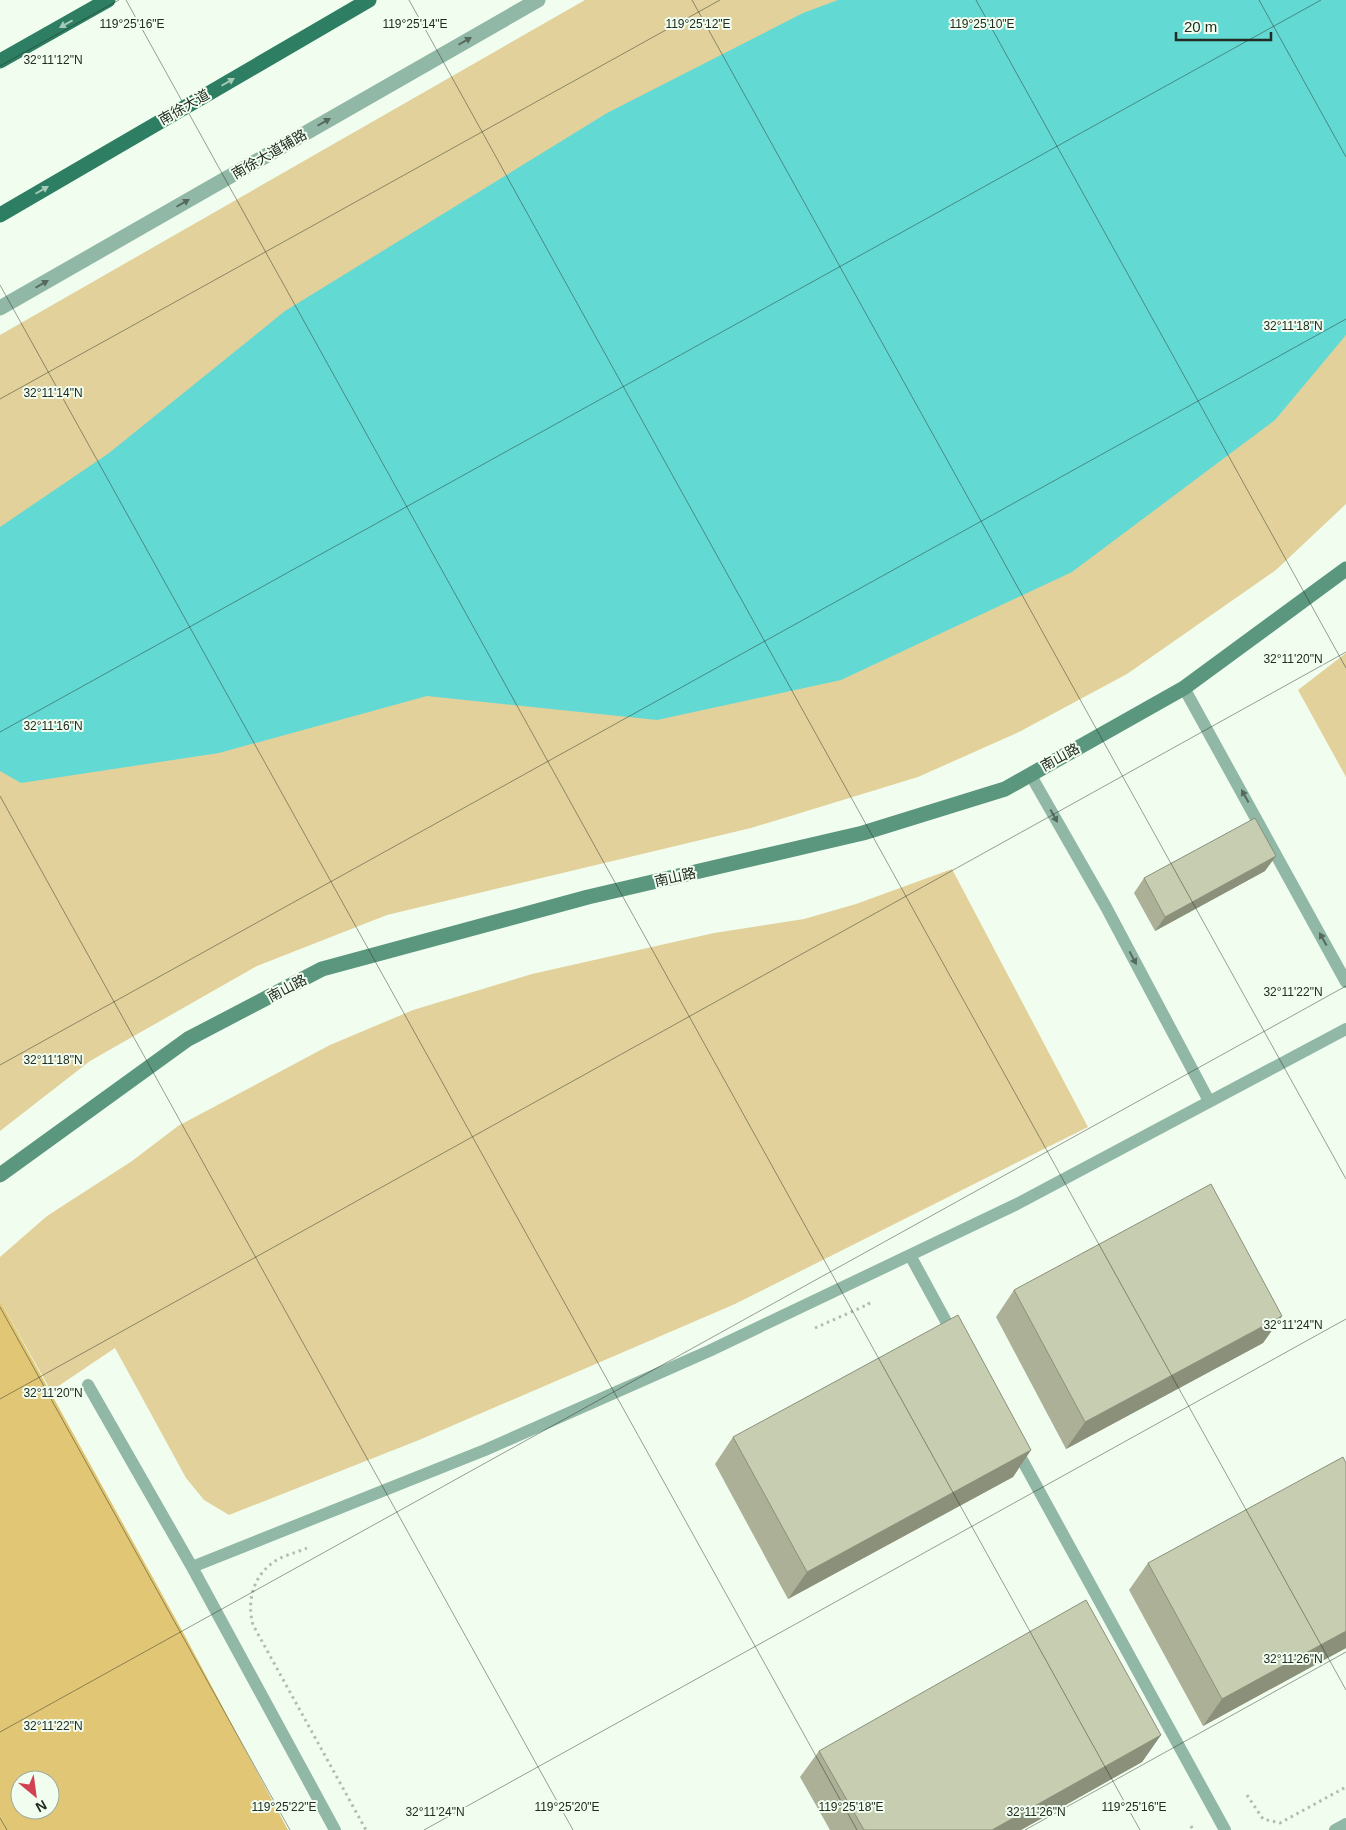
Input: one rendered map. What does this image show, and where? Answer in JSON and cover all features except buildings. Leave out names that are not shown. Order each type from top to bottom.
[{"type":"main road","points":[[0,61],[108,0]]},
{"type":"main road","name":"南徐大道","points":[[0,215],[369,0]]},
{"type":"street","name":"南徐大道辅路","points":[[0,308],[538,0]]},
{"type":"street","name":"南山路","points":[[0,1174],[188,1039],[322,969],[588,897],[863,833],[1005,789],[1184,688],[1346,569]]},
{"type":"lane","points":[[1184,688],[1346,982]]},
{"type":"lane","points":[[1030,774],[1106,907],[1210,1101]]},
{"type":"lane","points":[[192,1567],[485,1450],[709,1351],[911,1257],[1017,1204],[1346,1029]]},
{"type":"lane","points":[[911,1257],[958,1344]]},
{"type":"lane","points":[[88,1385],[192,1567],[335,1830]]},
{"type":"lane","points":[[1011,1439],[1225,1830]]},
{"type":"lane","points":[[1335,1830],[1346,1824]]},
{"type":"path","points":[[806,1332],[869,1304],[858,1281]]},
{"type":"path","points":[[316,1544],[272,1563],[261,1574],[253,1588],[250,1616],[258,1634],[366,1830]]},
{"type":"path","points":[[1247,1795],[1263,1820],[1280,1824],[1346,1787]]},
{"type":"path","points":[[1191,1826],[1193,1830]]},
{"type":"shaded area","points":[[585,0],[1346,0],[1346,504],[1276,570],[1127,674],[1019,732],[918,777],[751,828],[387,915],[257,966],[90,1061],[0,1131],[0,335]]},
{"type":"shaded area","points":[[1346,653],[1346,777],[1298,690]]},
{"type":"shaded area","points":[[952,869],[1088,1127],[735,1304],[419,1440],[229,1515],[204,1500],[186,1478],[115,1348],[51,1391],[0,1301],[0,1257],[47,1216],[132,1161],[178,1126],[330,1045],[413,1010],[532,974],[714,933],[804,919],[856,904]]},
{"type":"shaded area","points":[[0,1301],[184,1634],[288,1830],[0,1830]]},
{"type":"water","points":[[838,0],[1346,0],[1346,335],[1275,420],[1072,572],[841,680],[657,720],[427,696],[219,753],[21,783],[0,771],[0,527],[109,453],[285,311],[607,113],[803,13]]}]
